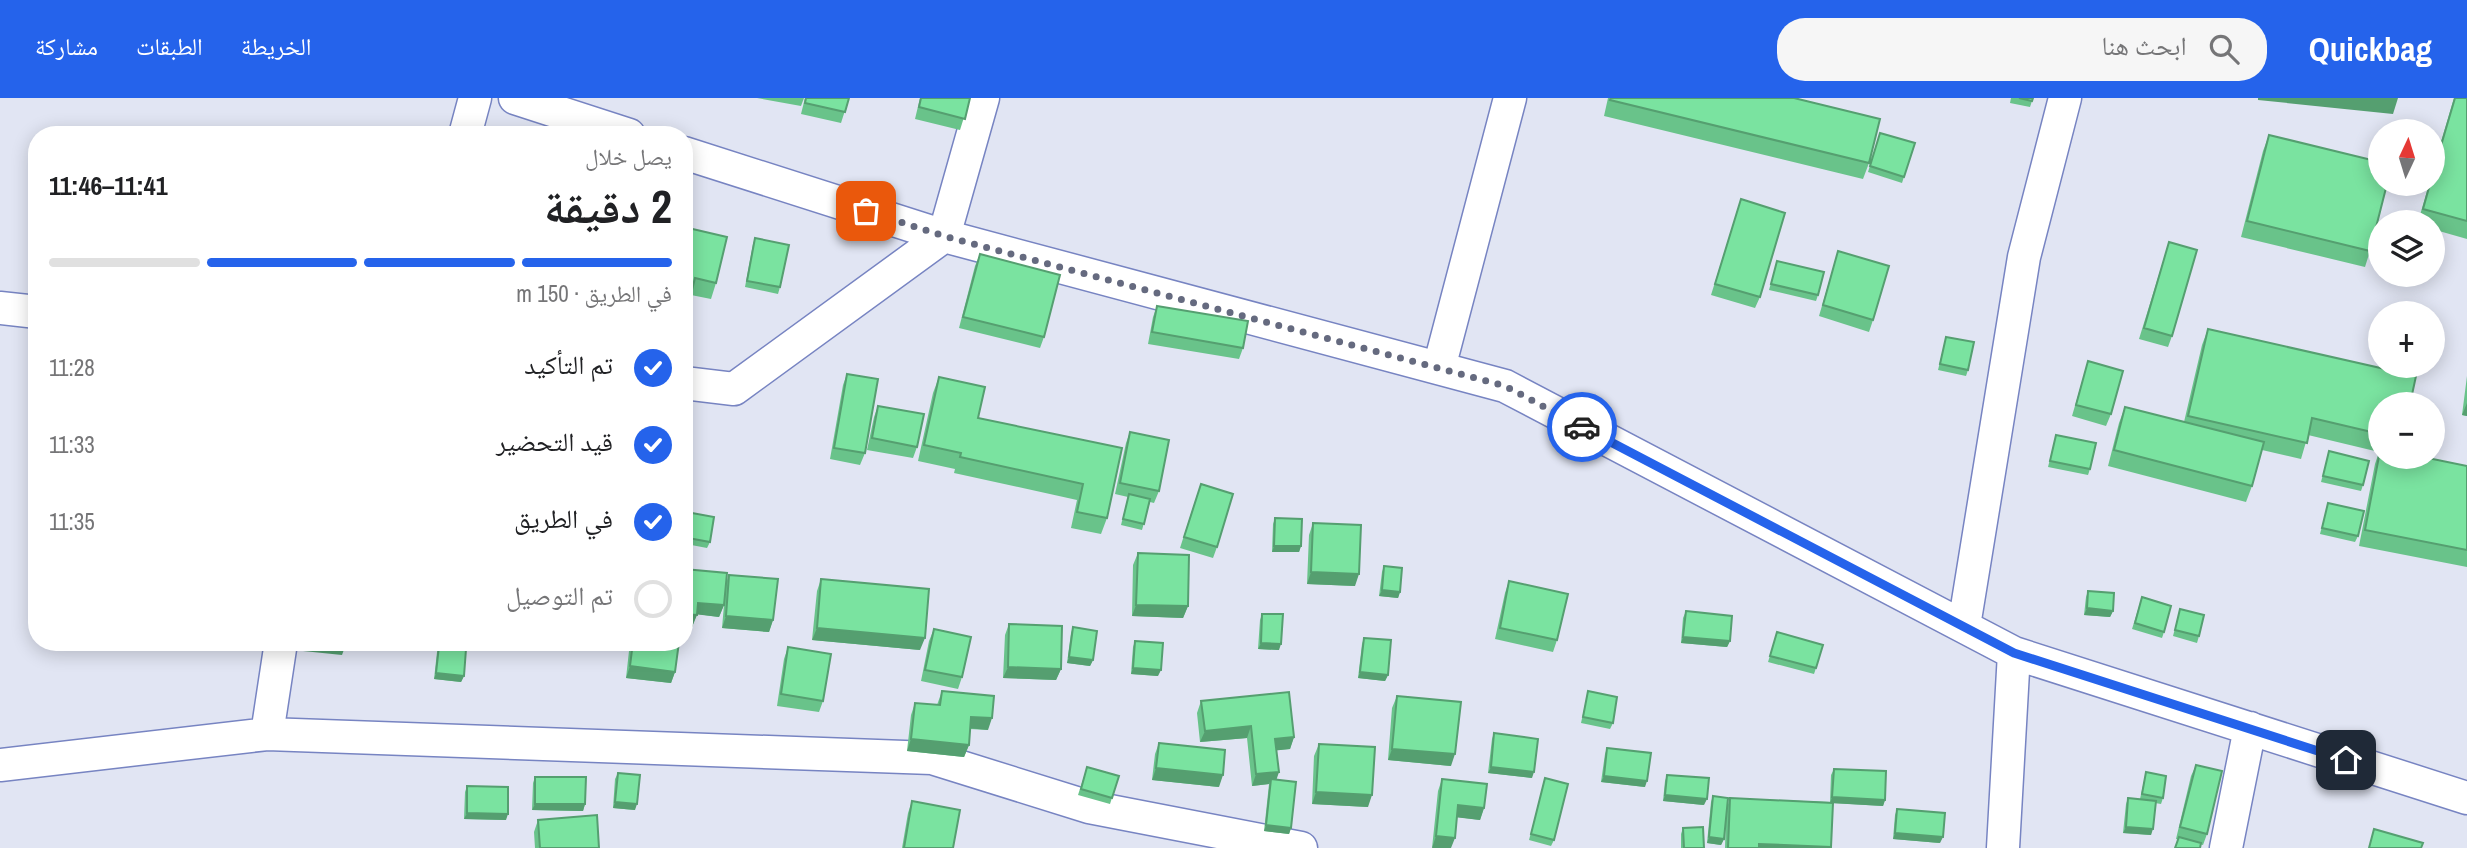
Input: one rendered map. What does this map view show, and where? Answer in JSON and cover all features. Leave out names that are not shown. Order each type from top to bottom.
[{"type":"street","points":[[468,126],[475,98]]},
{"type":"street","points":[[515,98],[601,126]]},
{"type":"street","points":[[693,384],[734,389],[944,236],[983,98]]},
{"type":"street","points":[[1439,368],[1510,98]]},
{"type":"street","points":[[1964,626],[2024,257],[2065,98]]},
{"type":"street","points":[[693,156],[944,236],[1505,386],[2014,653],[2467,798]]},
{"type":"street","points":[[0,308],[28,311]]},
{"type":"street","points":[[267,734],[280,651]]},
{"type":"street","points":[[2003,848],[2014,653]]},
{"type":"street","points":[[2226,848],[2250,729]]},
{"type":"street","points":[[0,765],[267,734],[932,758],[1089,807],[1301,848]]},
{"type":"building","points":[[806,98],[849,98],[845,112],[805,103]]},
{"type":"building","points":[[921,98],[970,98],[965,119],[919,107]]},
{"type":"building","points":[[1794,98],[1880,119],[1869,163],[1610,100]]},
{"type":"building","points":[[2455,98],[2467,98],[2467,221],[2445,215],[2445,210],[2423,209],[2427,196],[2445,196],[2445,132]]},
{"type":"building","points":[[1880,133],[1915,143],[1904,177],[1870,166]]},
{"type":"building","points":[[2269,135],[2368,159],[2368,196],[2384,196],[2380,210],[2368,210],[2368,251],[2247,221]]},
{"type":"building","points":[[1741,199],[1785,213],[1760,297],[1715,284]]},
{"type":"building","points":[[693,229],[727,237],[716,283],[695,278],[693,286]]},
{"type":"building","points":[[755,238],[789,245],[780,287],[747,281]]},
{"type":"building","points":[[2169,242],[2197,250],[2172,336],[2144,328]]},
{"type":"building","points":[[1838,251],[1889,266],[1873,320],[1823,305]]},
{"type":"building","points":[[980,254],[1060,275],[1044,337],[963,317]]},
{"type":"building","points":[[1777,261],[1824,272],[1818,295],[1771,284]]},
{"type":"building","points":[[1157,306],[1248,321],[1243,348],[1152,332]]},
{"type":"building","points":[[2208,329],[2368,365],[2368,378],[2416,378],[2413,392],[2368,392],[2368,431],[2312,418],[2307,443],[2188,416]]},
{"type":"building","points":[[1946,337],[1974,342],[1968,370],[1940,364]]},
{"type":"building","points":[[2088,361],[2123,371],[2111,414],[2076,405]]},
{"type":"building","points":[[847,374],[878,379],[865,453],[834,448]]},
{"type":"building","points":[[939,377],[985,387],[978,418],[1122,448],[1107,518],[1077,512],[1083,484],[960,457],[961,453],[924,445]]},
{"type":"building","points":[[878,406],[924,414],[917,447],[872,438]]},
{"type":"building","points":[[2125,407],[2264,442],[2252,486],[2114,450]]},
{"type":"building","points":[[1130,432],[1169,440],[1159,491],[1120,483]]},
{"type":"building","points":[[2056,435],[2096,443],[2090,469],[2050,461]]},
{"type":"building","points":[[2329,451],[2368,461],[2363,485],[2323,476]]},
{"type":"building","points":[[2445,462],[2467,466],[2467,550],[2365,530],[2377,469],[2445,469]]},
{"type":"building","points":[[1201,484],[1233,494],[1217,547],[1184,537]]},
{"type":"building","points":[[1129,494],[1150,499],[1144,524],[1123,519]]},
{"type":"building","points":[[2328,503],[2364,511],[2358,536],[2322,528]]},
{"type":"building","points":[[693,513],[714,517],[710,542],[693,539]]},
{"type":"building","points":[[1275,518],[1302,519],[1301,546],[1274,546]]},
{"type":"building","points":[[1313,523],[1361,525],[1359,574],[1311,572]]},
{"type":"building","points":[[1138,553],[1189,555],[1188,606],[1136,605]]},
{"type":"building","points":[[1384,566],[1402,568],[1400,592],[1382,590]]},
{"type":"building","points":[[693,570],[727,573],[724,605],[698,603],[697,615],[693,615]]},
{"type":"building","points":[[729,575],[778,579],[773,620],[726,616]]},
{"type":"building","points":[[821,579],[929,589],[925,638],[817,628]]},
{"type":"building","points":[[1509,581],[1568,594],[1557,640],[1500,628]]},
{"type":"building","points":[[2088,591],[2114,593],[2113,611],[2087,608]]},
{"type":"building","points":[[2142,597],[2171,606],[2164,632],[2135,623]]},
{"type":"building","points":[[2180,609],[2204,615],[2199,636],[2175,630]]},
{"type":"building","points":[[1686,611],[1732,616],[1730,641],[1683,637]]},
{"type":"building","points":[[1262,614],[1283,614],[1281,644],[1261,643]]},
{"type":"building","points":[[1009,624],[1062,626],[1061,669],[1008,667]]},
{"type":"building","points":[[1073,627],[1097,631],[1093,660],[1069,657]]},
{"type":"building","points":[[934,629],[971,637],[962,677],[925,670]]},
{"type":"building","points":[[1777,632],[1823,645],[1816,668],[1770,656]]},
{"type":"building","points":[[1364,638],[1391,640],[1388,675],[1360,672]]},
{"type":"building","points":[[1135,641],[1163,643],[1161,670],[1133,668]]},
{"type":"building","points":[[788,647],[831,654],[823,701],[781,694]]},
{"type":"building","points":[[438,651],[466,651],[464,676],[436,673]]},
{"type":"building","points":[[632,651],[678,651],[675,672],[630,666]]},
{"type":"building","points":[[942,691],[994,696],[992,718],[971,717],[969,745],[911,739],[915,703],[940,705]]},
{"type":"building","points":[[1588,691],[1617,697],[1613,723],[1583,717]]},
{"type":"building","points":[[1289,692],[1294,737],[1275,739],[1279,772],[1256,774],[1251,726],[1205,731],[1201,701]]},
{"type":"building","points":[[1397,696],[1461,702],[1455,754],[1392,749]]},
{"type":"building","points":[[1494,733],[1538,739],[1534,772],[1491,767]]},
{"type":"building","points":[[1159,743],[1225,750],[1223,775],[1156,768]]},
{"type":"building","points":[[1319,744],[1375,747],[1372,795],[1316,792]]},
{"type":"building","points":[[1607,748],[1651,753],[1647,781],[1604,776]]},
{"type":"building","points":[[2196,765],[2222,771],[2207,834],[2180,827]]},
{"type":"building","points":[[1087,767],[1119,776],[1112,798],[1081,789]]},
{"type":"building","points":[[1834,769],[1886,771],[1885,800],[1832,797]]},
{"type":"building","points":[[2146,772],[2166,776],[2163,798],[2142,794]]},
{"type":"building","points":[[618,773],[640,775],[637,804],[615,802]]},
{"type":"building","points":[[1667,775],[1709,778],[1707,799],[1665,795]]},
{"type":"building","points":[[535,777],[586,777],[585,804],[535,804]]},
{"type":"building","points":[[1545,778],[1568,784],[1554,840],[1531,834]]},
{"type":"building","points":[[1271,779],[1296,782],[1291,828],[1266,825]]},
{"type":"building","points":[[1442,779],[1487,784],[1484,808],[1458,805],[1455,838],[1436,836]]},
{"type":"building","points":[[467,786],[508,787],[508,814],[467,813]]},
{"type":"building","points":[[1713,796],[1728,798],[1724,839],[1709,837]]},
{"type":"building","points":[[1730,798],[1833,803],[1831,847],[1759,844],[1759,848],[1728,848]]},
{"type":"building","points":[[2128,798],[2156,801],[2153,829],[2126,827]]},
{"type":"building","points":[[912,801],[960,810],[953,848],[904,848]]},
{"type":"building","points":[[1897,809],[1945,813],[1943,837],[1895,833]]},
{"type":"building","points":[[597,815],[599,848],[540,848],[538,820]]},
{"type":"building","points":[[1703,827],[1704,848],[1684,848],[1683,828]]},
{"type":"building","points":[[2374,829],[2423,843],[2421,848],[2369,848]]},
{"type":"building","points":[[2179,837],[2201,843],[2200,848],[2175,848]]},
{"type":"way so far","points":[[866,211],[944,236],[1505,386],[1582,427]]},
{"type":"route","points":[[1582,427],[2014,653],[2346,760]]}]
